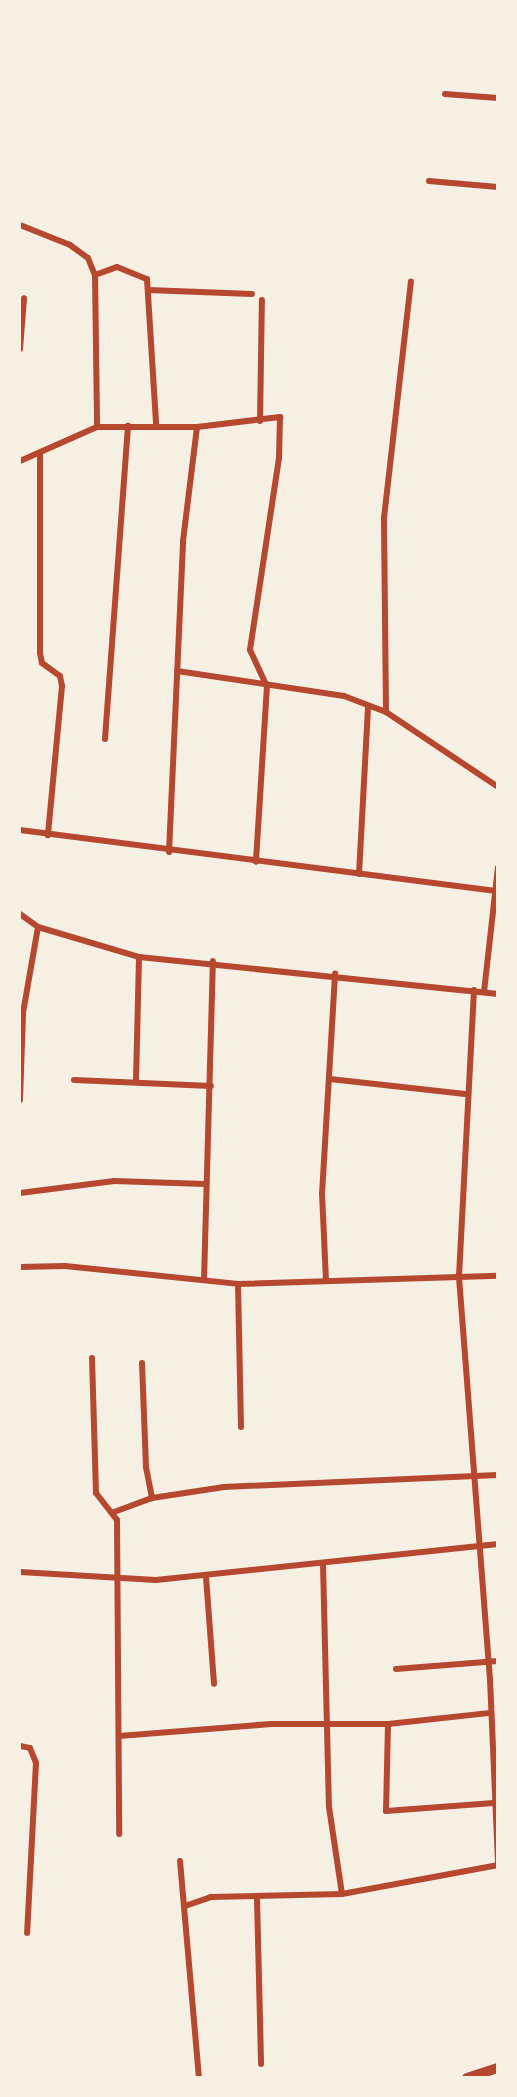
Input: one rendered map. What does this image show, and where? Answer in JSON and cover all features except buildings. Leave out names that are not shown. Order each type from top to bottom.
[{"type":"street","points":[[445,94],[498,98]]},
{"type":"street","points":[[429,181],[498,187]]},
{"type":"street","points":[[20,225],[70,244],[88,258],[95,275],[97,428]]},
{"type":"street","points":[[95,275],[117,267],[147,279],[156,424]]},
{"type":"street","points":[[386,712],[384,518],[411,282]]},
{"type":"street","points":[[148,290],[252,294]]},
{"type":"street","points":[[20,349],[24,298]]},
{"type":"street","points":[[260,421],[262,300]]},
{"type":"street","points":[[20,461],[97,428],[156,424],[197,427],[280,417],[279,458],[250,650],[267,686],[256,862]]},
{"type":"street","points":[[105,739],[128,426]]},
{"type":"street","points":[[170,852],[177,671],[197,427]]},
{"type":"street","points":[[40,453],[40,653],[42,663],[60,676],[62,686],[48,835]]},
{"type":"street","points":[[177,671],[344,696],[386,712],[498,787]]},
{"type":"street","points":[[359,874],[368,706]]},
{"type":"street","points":[[20,830],[170,852],[496,891]]},
{"type":"street","points":[[484,992],[498,868]]},
{"type":"street","points":[[20,914],[38,927],[139,957],[213,961],[335,973],[498,994]]},
{"type":"street","points":[[20,1100],[22,1013],[38,927]]},
{"type":"street","points":[[136,1081],[139,957]]},
{"type":"street","points":[[204,1280],[213,961]]},
{"type":"street","points":[[326,1281],[322,1194],[335,973]]},
{"type":"street","points":[[185,1906],[211,1897],[257,1898],[342,1894],[498,1864],[488,1662],[477,1545],[459,1277],[465,1094],[474,990]]},
{"type":"street","points":[[330,1079],[465,1094]]},
{"type":"street","points":[[74,1080],[211,1086]]},
{"type":"street","points":[[20,1193],[114,1181],[205,1184]]},
{"type":"street","points":[[20,1267],[65,1266],[238,1284],[498,1276]]},
{"type":"street","points":[[238,1284],[241,1426]]},
{"type":"street","points":[[92,1358],[96,1493],[114,1512],[118,1580],[119,1834]]},
{"type":"street","points":[[142,1363],[146,1467],[152,1498]]},
{"type":"street","points":[[114,1512],[152,1498],[224,1487],[472,1474],[498,1475]]},
{"type":"street","points":[[20,1572],[118,1580],[206,1577],[498,1544]]},
{"type":"street","points":[[323,1564],[329,1807],[342,1894]]},
{"type":"street","points":[[206,1577],[214,1684]]},
{"type":"street","points":[[396,1669],[498,1661]]},
{"type":"street","points":[[119,1736],[327,1723],[388,1724],[490,1713]]},
{"type":"street","points":[[388,1724],[386,1811],[494,1803]]},
{"type":"street","points":[[20,1746],[30,1748],[36,1763],[27,1933]]},
{"type":"street","points":[[180,1861],[199,2078]]},
{"type":"street","points":[[257,1898],[261,2064]]},
{"type":"street","points":[[467,2078],[494,2072]]}]
